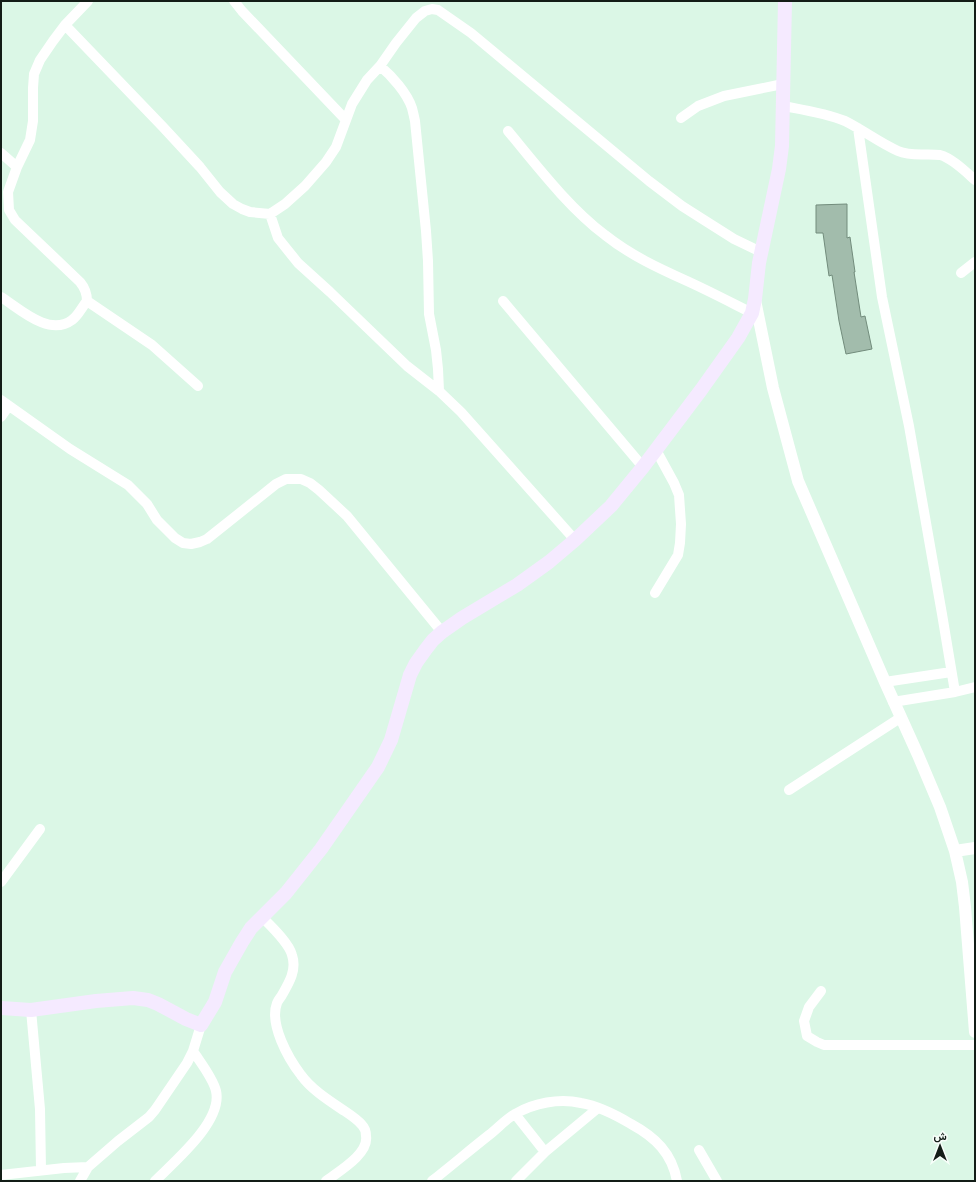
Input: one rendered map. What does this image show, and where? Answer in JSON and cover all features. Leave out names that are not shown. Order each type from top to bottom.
[{"type":"main road","points":[[1,1008],[31,1010],[133,998],[148,1000],[201,1025],[215,1002],[225,972],[252,928],[286,893],[321,849],[378,767],[391,740],[410,675],[416,663],[433,640],[462,618],[517,585],[549,562],[611,506],[643,467],[724,358],[742,332],[752,313],[761,252],[779,169],[782,146],[785,1]]},
{"type":"street","points":[[1,297],[30,317],[47,325],[54,326],[63,325],[73,320],[87,301],[87,294],[80,282],[15,220],[9,210],[8,192],[17,167],[30,140],[33,121],[34,74],[40,60],[65,25],[88,1]]},
{"type":"street","points":[[234,1],[346,120]]},
{"type":"street","points":[[65,25],[163,127],[200,167],[220,192],[233,204],[250,212],[270,214],[285,204],[305,186],[326,162],[336,147],[352,104],[367,80],[380,66],[396,43],[420,14],[424,11],[432,9],[438,10],[471,32],[649,182],[682,206],[734,239],[761,252]]},
{"type":"street","points":[[380,66],[389,74],[407,98],[412,108],[415,120],[426,231],[429,314],[436,350],[439,391]]},
{"type":"street","points":[[681,118],[698,106],[724,96],[783,84]]},
{"type":"street","points":[[783,106],[824,114],[858,128],[899,151],[914,155],[942,156],[965,171],[975,180]]},
{"type":"street","points":[[858,128],[882,297],[908,426],[955,692]]},
{"type":"street","points":[[508,131],[578,212],[606,236],[657,268],[752,313]]},
{"type":"street","points":[[1,153],[17,167]]},
{"type":"street","points":[[270,214],[278,238],[298,263],[407,366],[439,391],[479,433],[575,540]]},
{"type":"street","points":[[961,273],[975,262]]},
{"type":"street","points":[[755,299],[773,388],[798,481],[900,718],[918,755],[940,807],[955,850],[962,882],[965,907],[975,1032]]},
{"type":"street","points":[[87,301],[152,345],[198,386]]},
{"type":"street","points":[[503,301],[643,467]]},
{"type":"street","points":[[1,417],[5,404],[70,449],[128,485],[147,504],[157,520],[175,538],[183,543],[191,544],[207,539],[276,484],[286,479],[301,479],[310,483],[347,516],[442,632]]},
{"type":"street","points":[[655,593],[678,555],[681,524],[679,496],[674,483],[656,450]]},
{"type":"street","points":[[885,682],[952,672]]},
{"type":"street","points":[[893,702],[955,692],[975,687]]},
{"type":"street","points":[[789,790],[900,718]]},
{"type":"street","points":[[1,882],[40,829]]},
{"type":"street","points":[[955,850],[975,848]]},
{"type":"street","points":[[262,917],[290,949],[292,955],[293,970],[291,979],[277,1003],[276,1014],[276,1026],[285,1048],[297,1070],[311,1086],[356,1119],[365,1130],[367,1138],[364,1150],[326,1181]]},
{"type":"street","points":[[821,991],[809,1007],[804,1021],[807,1036],[817,1042],[824,1044],[975,1045]]},
{"type":"street","points":[[31,1010],[40,1109],[40,1170]]},
{"type":"street","points":[[80,1181],[88,1167],[149,1117],[187,1063],[193,1051],[201,1025]]},
{"type":"street","points":[[155,1181],[202,1132],[214,1114],[217,1098],[216,1089],[208,1073],[193,1051]]},
{"type":"street","points":[[432,1181],[515,1114],[533,1106],[560,1101],[581,1103],[598,1108],[640,1128],[658,1143],[673,1165],[676,1181]]},
{"type":"street","points":[[516,1181],[545,1152],[598,1108]]},
{"type":"street","points":[[515,1114],[545,1152]]},
{"type":"street","points":[[699,1150],[717,1181]]},
{"type":"street","points":[[1,1175],[40,1170],[88,1167]]},
{"type":"building","points":[[847,204],[847,238],[850,237],[861,317],[865,316],[872,349],[846,354],[832,275],[829,276],[823,233],[816,233],[816,205]]}]
